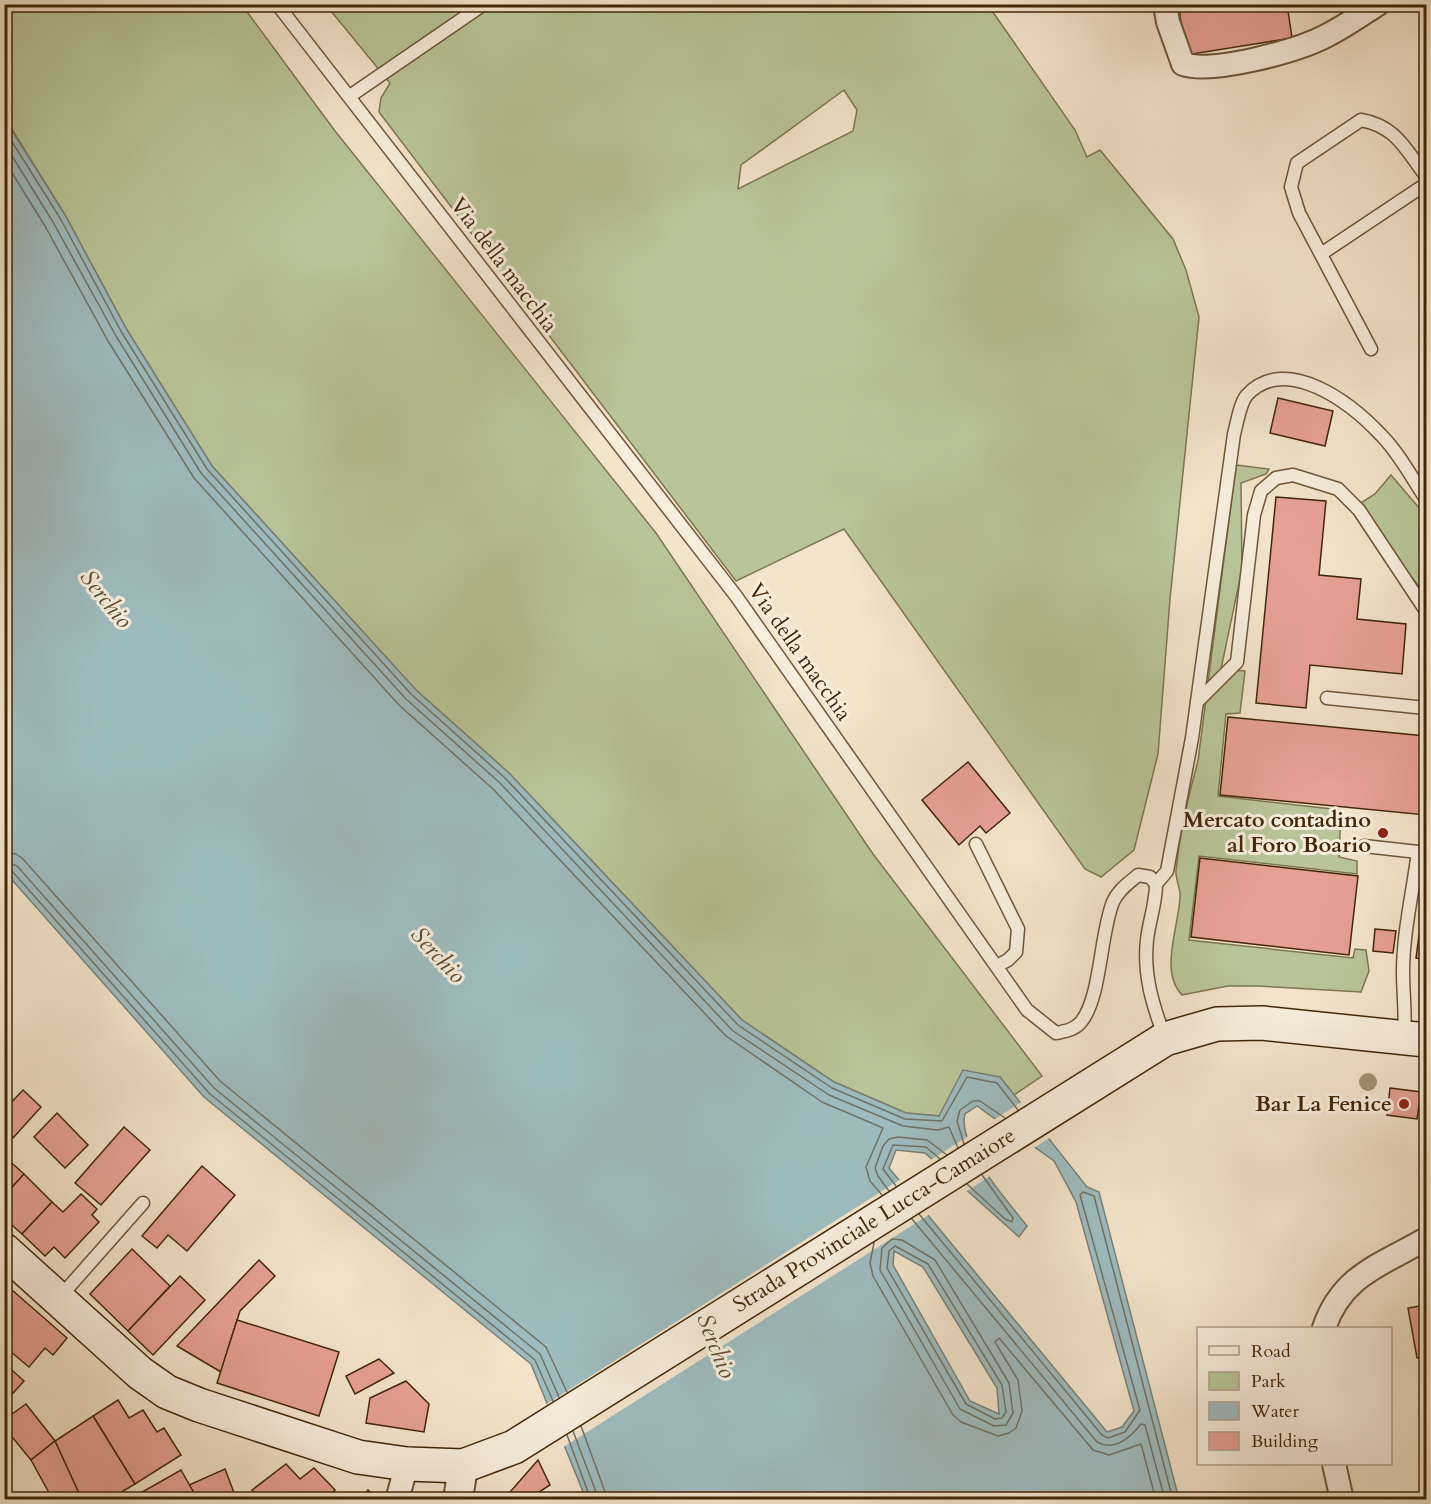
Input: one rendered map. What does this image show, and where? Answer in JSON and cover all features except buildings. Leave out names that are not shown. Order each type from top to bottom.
[{"type":"main road","name":"Strada Provinciale Lucca-Camaiore","points":[[4,1250],[140,1373],[167,1392],[276,1432],[358,1457],[407,1464],[463,1466],[496,1455],[538,1431],[1165,1039],[1217,1024],[1262,1023],[1415,1038]]},
{"type":"street","points":[[1165,4],[1176,49],[1183,64],[1194,67],[1240,64],[1325,37],[1347,13],[1378,4]]},
{"type":"street","points":[[1325,1327],[1330,1311],[1347,1286],[1371,1269],[1426,1239]]},
{"type":"street","points":[[397,1500],[407,1464]]},
{"type":"street","points":[[1334,1465],[1342,1500]]},
{"type":"street","points":[[458,1500],[463,1466]]},
{"type":"lane","name":"Via della macchia","points":[[277,4],[350,96],[511,310],[736,596],[893,822],[1028,1010],[1042,1023],[1056,1033],[1072,1030],[1082,1021],[1088,1010],[1105,926],[1119,891],[1138,875],[1149,877],[1156,884]]},
{"type":"lane","points":[[350,96],[484,4]]},
{"type":"lane","points":[[1371,349],[1299,213],[1291,187],[1297,163],[1360,120],[1378,123],[1392,132],[1426,176]]},
{"type":"lane","points":[[1321,254],[1426,184]]},
{"type":"lane","points":[[1165,1039],[1145,974],[1147,939],[1156,897],[1156,884],[1167,871],[1197,702],[1234,434],[1245,396],[1268,379],[1297,380],[1323,390],[1351,407],[1383,436],[1426,499]]},
{"type":"lane","points":[[1197,702],[1237,662],[1254,515],[1261,491],[1276,478],[1293,475],[1338,489],[1359,510],[1426,610]]},
{"type":"lane","points":[[1327,698],[1426,708]]},
{"type":"lane","points":[[976,844],[1018,929],[1016,952],[997,966]]},
{"type":"lane","points":[[1364,846],[1422,853],[1403,971],[1407,1007],[1415,1038]]},
{"type":"lane","points":[[59,1298],[143,1203]]},
{"type":"green space","points":[[5,5],[242,5],[335,131],[656,533],[873,854],[1042,1076],[1014,1095],[1000,1077],[939,1116],[906,1113],[834,1082],[742,1020],[509,773],[416,690],[212,466],[127,330],[65,215],[5,118]]},
{"type":"green space","points":[[326,5],[988,5],[1075,130],[1087,157],[1100,150],[1173,239],[1186,270],[1199,317],[1170,599],[1158,754],[1134,850],[1101,877],[1085,869],[844,529],[736,581],[379,112],[381,98],[390,83]],"holes":[[[844,90],[857,110],[853,131],[738,189],[741,165]]]},
{"type":"green space","points":[[1236,465],[1269,469],[1266,474],[1241,483],[1242,569],[1221,669],[1245,671],[1240,713],[1226,714],[1218,796],[1341,810],[1339,857],[1357,861],[1357,874],[1199,856],[1189,940],[1353,958],[1355,949],[1366,950],[1369,971],[1361,992],[1228,986],[1182,995],[1175,985],[1172,974],[1172,948],[1180,897],[1176,873],[1178,856],[1198,761]]},
{"type":"green space","points":[[1391,475],[1426,516],[1426,596],[1364,515],[1359,504],[1375,494]]},
{"type":"water","name":"Serchio","points":[[4,118],[65,215],[127,330],[212,466],[416,690],[509,773],[742,1020],[834,1082],[906,1113],[939,1116],[963,1070],[1000,1077],[1087,1187],[1099,1192],[1179,1499],[586,1499],[531,1364],[204,1097],[5,872]],"holes":[[[977,1106],[1054,1161],[1076,1202],[1134,1411],[1122,1427],[1107,1432],[889,1168],[896,1150],[925,1153],[1019,1237],[1027,1226],[986,1173],[969,1141],[965,1127],[965,1114]],[[894,1251],[923,1267],[997,1388],[999,1414],[970,1401],[893,1265]]]},
{"type":"pier","points":[[1023,1101],[1051,1137],[1032,1149],[992,1121]]},
{"type":"pier","points":[[970,1135],[978,1155],[993,1174],[964,1193],[929,1161]]},
{"type":"pier","points":[[901,1179],[930,1214],[562,1448],[545,1405]]},
{"type":"place","name":"Mercato contadino al Foro Boario","points":[[1383,833]]},
{"type":"place","name":"Bar La Fenice","points":[[1404,1104]]}]
